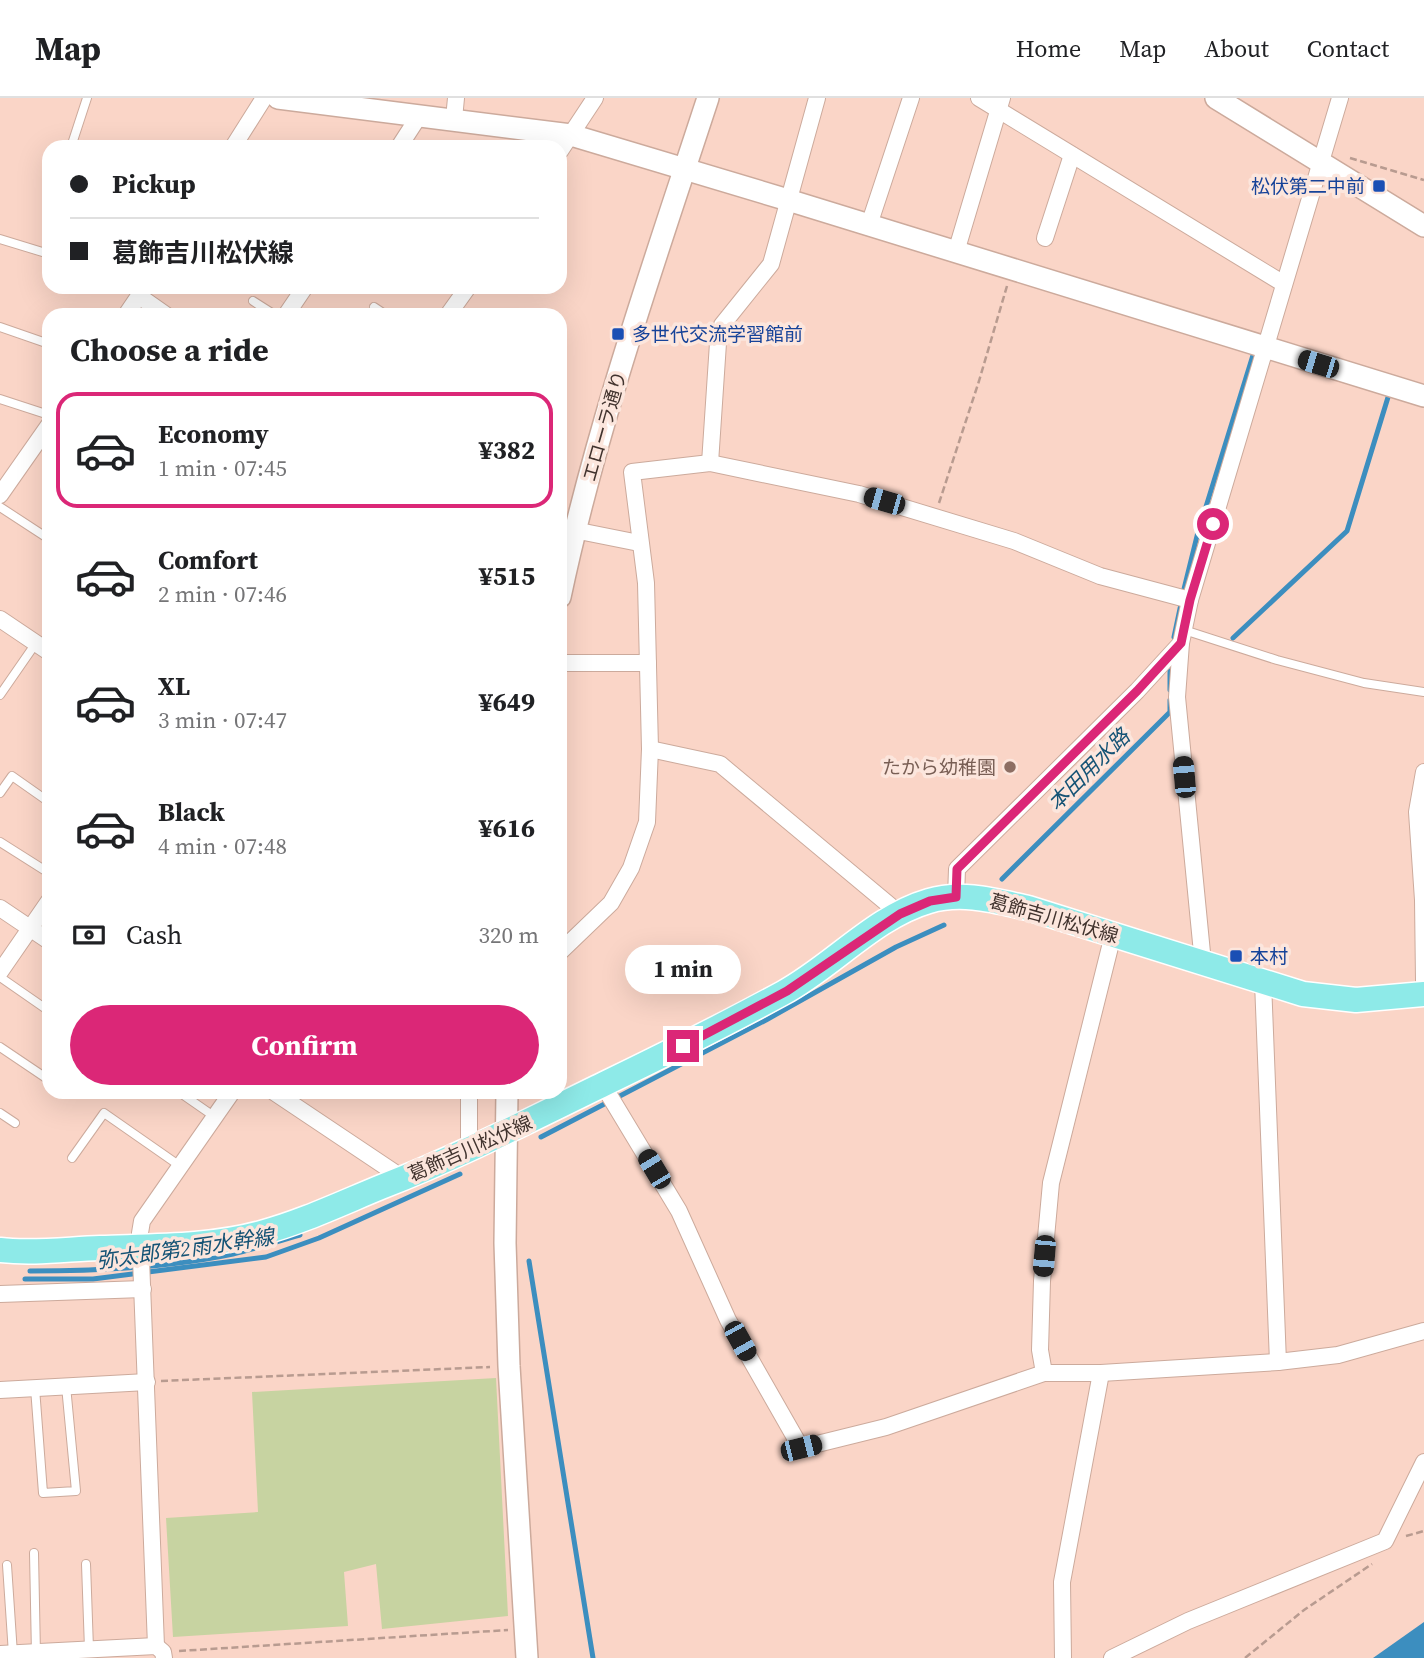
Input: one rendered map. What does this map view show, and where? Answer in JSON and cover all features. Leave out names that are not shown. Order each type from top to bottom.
[{"type":"main road","name":"葛飾吉川松伏線","points":[[0,1250],[222,1241],[261,1233],[404,1179],[507,1133],[787,991],[900,914],[930,901],[956,897],[997,901],[1263,982],[1328,999],[1356,1000],[1424,994]]},
{"type":"street","points":[[237,140],[264,98]]},
{"type":"street","points":[[278,98],[454,120],[551,140]]},
{"type":"street","points":[[454,120],[456,98]]},
{"type":"street","points":[[567,140],[595,98]]},
{"type":"street","name":"エローラ通り","points":[[567,564],[603,427],[708,98]]},
{"type":"street","points":[[710,463],[722,324],[771,264],[817,98]]},
{"type":"street","points":[[869,225],[911,98]]},
{"type":"street","points":[[979,98],[1000,104],[1072,155],[1284,284]]},
{"type":"street","points":[[1216,98],[1322,155],[1424,226]]},
{"type":"street","points":[[1203,963],[1177,696],[1182,636],[1190,600],[1340,98]]},
{"type":"street","points":[[956,252],[1000,104]]},
{"type":"street","points":[[404,140],[419,116]]},
{"type":"street","points":[[567,143],[685,168],[1424,396]]},
{"type":"street","points":[[1045,238],[1072,155]]},
{"type":"street","points":[[144,294],[159,308]]},
{"type":"street","points":[[0,495],[42,440]]},
{"type":"street","points":[[567,945],[611,903],[631,868],[647,822],[650,749],[646,583],[632,472],[710,463],[859,494],[1014,541],[1100,576],[1190,600]]},
{"type":"street","points":[[0,467],[16,472]]},
{"type":"street","points":[[574,530],[639,543]]},
{"type":"street","points":[[0,619],[42,647]]},
{"type":"street","points":[[956,897],[957,869],[1137,691],[1182,636]]},
{"type":"street","points":[[567,663],[648,663]]},
{"type":"street","points":[[650,749],[720,764],[900,914]]},
{"type":"street","points":[[1424,772],[1418,812],[1424,981]]},
{"type":"street","points":[[0,908],[42,937]]},
{"type":"street","points":[[0,974],[42,911]]},
{"type":"street","points":[[1044,1373],[1040,1350],[1042,1281],[1051,1182],[1114,935]]},
{"type":"street","points":[[1263,982],[1278,1362]]},
{"type":"street","points":[[603,1084],[679,1211],[727,1320],[801,1448],[886,1427],[1044,1373],[1101,1373],[1278,1362],[1338,1355],[1424,1331]]},
{"type":"street","points":[[4,1655],[161,1652],[151,1560],[144,1289],[140,1246],[142,1222],[227,1099]]},
{"type":"street","points":[[284,1099],[404,1179]]},
{"type":"street","points":[[469,1099],[470,1151]]},
{"type":"street","points":[[507,1099],[505,1243],[509,1366],[527,1658]]},
{"type":"street","points":[[0,1294],[144,1289]]},
{"type":"street","points":[[1063,1658],[1062,1583],[1101,1373]]},
{"type":"street","points":[[0,1390],[147,1382]]},
{"type":"street","points":[[1112,1658],[1188,1621],[1385,1541],[1424,1462]]},
{"type":"lane","points":[[73,140],[87,98]]},
{"type":"lane","points":[[0,239],[42,252]]},
{"type":"lane","points":[[253,301],[264,308]]},
{"type":"lane","points":[[0,327],[42,342]]},
{"type":"lane","points":[[0,399],[42,413]]},
{"type":"lane","points":[[0,507],[42,534]]},
{"type":"lane","points":[[1182,636],[1364,683],[1424,692]]},
{"type":"lane","points":[[0,695],[42,647]]},
{"type":"lane","points":[[0,793],[12,776],[42,797]]},
{"type":"lane","points":[[0,842],[42,869]]},
{"type":"lane","points":[[0,974],[42,1006]]},
{"type":"lane","points":[[0,1047],[42,1075]]},
{"type":"lane","points":[[189,1099],[215,1117]]},
{"type":"lane","points":[[0,1112],[15,1123]]},
{"type":"lane","points":[[72,1158],[104,1113],[180,1166]]},
{"type":"lane","points":[[35,1388],[43,1493],[76,1491],[66,1387]]},
{"type":"lane","points":[[34,1553],[36,1655]]},
{"type":"lane","points":[[86,1564],[96,1652]]},
{"type":"lane","points":[[4,1655],[7,1565]]},
{"type":"path","points":[[1322,155],[1336,155],[1424,180]]},
{"type":"path","points":[[934,516],[1012,270]]},
{"type":"path","points":[[147,1382],[509,1366]]},
{"type":"path","points":[[1245,1658],[1304,1609],[1371,1565],[1385,1541]]},
{"type":"path","points":[[161,1652],[525,1629]]},
{"type":"green space","points":[[496,1378],[508,1616],[382,1629],[376,1564],[344,1572],[348,1626],[173,1637],[166,1518],[258,1512],[252,1392]]},
{"type":"water","points":[[1424,1622],[1424,1658],[1373,1658]]},
{"type":"waterway","name":"本田用水路","points":[[1205,510],[1254,352]]},
{"type":"waterway","points":[[1233,638],[1347,531],[1389,394]]},
{"type":"waterway","name":"本田用水路","points":[[1183,593],[1199,528]]},
{"type":"waterway","name":"本田用水路","points":[[1174,637],[1181,604]]},
{"type":"waterway","name":"本田用水路","points":[[1170,671],[1170,690]]},
{"type":"waterway","name":"本田用水路","points":[[1002,879],[1170,712],[1170,700]]},
{"type":"waterway","name":"本田用水路","points":[[541,1137],[766,1020],[896,947],[944,925]]},
{"type":"waterway","name":"弥太郎第2雨水幹線","points":[[25,1279],[93,1279],[266,1257],[319,1238],[460,1174]]},
{"type":"waterway","name":"本田用水路","points":[[30,1271],[183,1263],[233,1254],[300,1235]]},
{"type":"waterway","name":"弥太郎第2雨水幹線","points":[[529,1261],[593,1658]]},
{"type":"place","name":"松伏第二中前","points":[[1379,186]]},
{"type":"place","name":"多世代交流学習館前","points":[[618,334]]},
{"type":"place","name":"たから幼稚園","points":[[1010,767]]},
{"type":"place","name":"本村","points":[[1236,956]]},
{"type":"route","points":[[683,1046],[787,991],[900,914],[930,901],[956,897],[957,869],[1137,691],[1181,643],[1190,600],[1213,524]]}]
